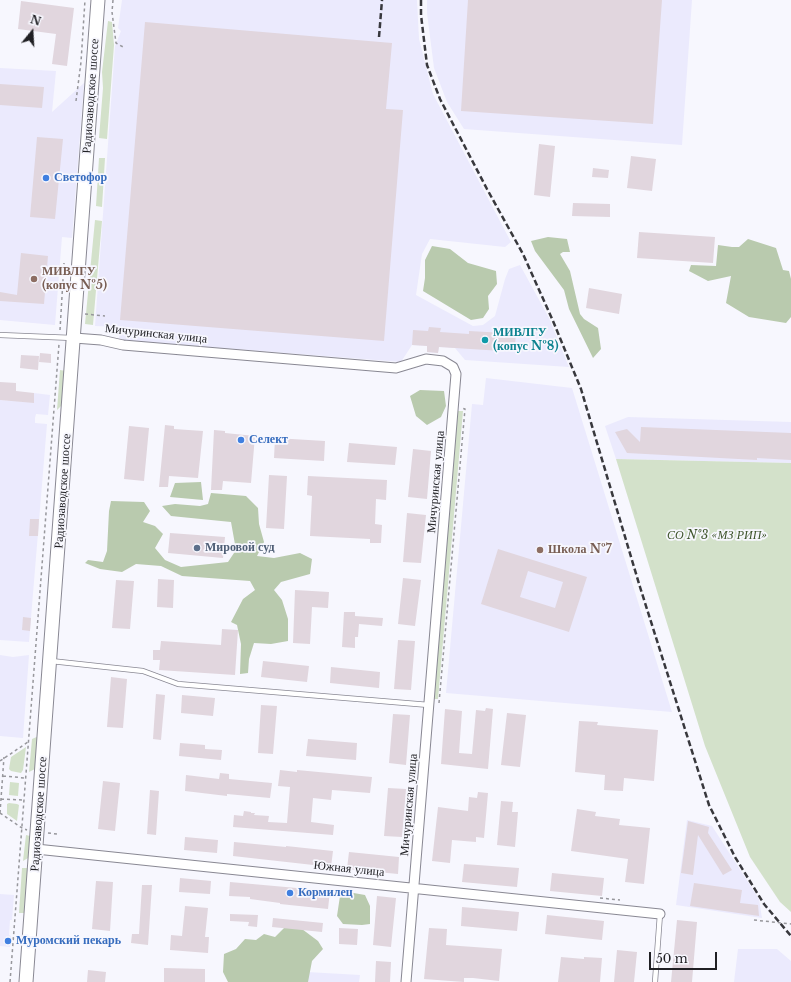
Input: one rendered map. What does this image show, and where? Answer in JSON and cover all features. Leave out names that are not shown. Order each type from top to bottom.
[{"type":"street","name":"Радиозаводское шоссе","points":[[26,982],[51,661],[98,0]]},
{"type":"street","name":"Мичуринская улица","points":[[74,338],[102,340],[123,344],[396,368],[426,359],[443,361],[453,367],[456,374],[454,408],[431,704],[406,982]]},
{"type":"street","name":"Южная улица","points":[[36,849],[660,914]]},
{"type":"lane","points":[[0,335],[74,338]]},
{"type":"lane","points":[[51,661],[143,671],[178,684],[431,704]]},
{"type":"lane","points":[[656,982],[660,914]]},
{"type":"path","points":[[76,101],[81,62],[85,0]]},
{"type":"path","points":[[113,0],[112,12],[116,43],[125,48]]},
{"type":"path","points":[[10,982],[64,263]]},
{"type":"path","points":[[431,704],[440,703],[465,409],[454,408]]},
{"type":"path","points":[[0,761],[28,742]]},
{"type":"path","points":[[0,813],[4,758]]},
{"type":"path","points":[[3,776],[26,778]]},
{"type":"path","points":[[1,799],[24,800]]},
{"type":"path","points":[[594,897],[623,900]]},
{"type":"path","points":[[754,920],[791,924]]},
{"type":"shaded area","points":[[122,0],[417,0],[419,39],[433,94],[511,242],[505,247],[430,239],[422,254],[416,295],[473,326],[483,325],[495,316],[509,269],[520,265],[549,318],[569,367],[465,360],[455,348],[439,347],[438,353],[427,352],[427,346],[412,345],[401,362],[119,340],[120,327],[95,326],[115,46],[121,31],[118,28]]},
{"type":"shaded area","points":[[427,0],[692,0],[682,145],[464,129],[447,102],[434,68],[427,13]]},
{"type":"shaded area","points":[[0,68],[56,71],[52,112],[84,83],[72,238],[62,237],[55,325],[0,320]]},
{"type":"shaded area","name":"Школа №7","points":[[486,378],[572,388],[672,712],[446,693],[472,404],[483,405]]},
{"type":"shaded area","points":[[34,393],[50,395],[48,415],[36,414],[35,418],[35,423],[47,424],[29,642],[0,640],[0,400],[34,402]]},
{"type":"shaded area","points":[[628,417],[791,422],[791,463],[616,459],[605,426]]},
{"type":"shaded area","points":[[0,655],[13,657],[29,655],[23,738],[0,736]]},
{"type":"shaded area","points":[[687,820],[712,826],[759,899],[762,918],[676,905]]},
{"type":"shaded area","points":[[0,894],[14,895],[12,920],[10,920],[10,947],[0,946]]},
{"type":"shaded area","points":[[738,949],[777,949],[791,961],[791,982],[734,982]]},
{"type":"shaded area","points":[[272,970],[360,975],[359,982],[271,982]]},
{"type":"green space","points":[[108,21],[112,22],[114,45],[107,139],[99,138],[103,88],[102,72]]},
{"type":"green space","points":[[99,158],[105,158],[102,207],[96,206]]},
{"type":"green space","points":[[95,220],[102,221],[93,325],[85,324]]},
{"type":"green space","points":[[548,237],[567,239],[570,252],[563,252],[560,254],[570,271],[580,314],[584,319],[598,328],[601,349],[593,358],[569,309],[564,290],[535,251],[531,241]]},
{"type":"green space","points":[[748,239],[776,248],[783,270],[789,271],[791,279],[791,317],[786,323],[749,317],[726,303],[731,276],[708,281],[689,271],[691,265],[716,266],[718,245],[739,247]]},
{"type":"green space","points":[[432,246],[450,249],[468,263],[496,271],[497,284],[488,296],[489,309],[483,318],[471,320],[423,291],[425,260]]},
{"type":"green space","points":[[60,370],[66,371],[63,404],[57,410]]},
{"type":"green space","points":[[420,390],[444,391],[446,406],[441,417],[427,425],[416,416],[410,396]]},
{"type":"green space","points":[[456,411],[463,411],[438,699],[432,699]]},
{"type":"green space","name":"СО №3 «МЗ РИП»","points":[[616,459],[791,463],[791,912],[780,902],[750,857],[705,746]]},
{"type":"green space","points":[[201,482],[203,500],[170,497],[175,483]]},
{"type":"green space","points":[[211,493],[246,496],[258,508],[259,524],[264,542],[257,556],[274,558],[300,553],[312,559],[310,574],[281,582],[274,590],[282,600],[288,619],[288,641],[271,644],[254,643],[249,659],[248,673],[240,674],[241,644],[237,625],[231,622],[243,599],[255,590],[250,581],[182,576],[161,566],[136,564],[122,572],[100,569],[85,563],[88,560],[103,562],[107,551],[111,501],[144,502],[150,511],[143,522],[155,526],[163,534],[155,548],[165,560],[181,567],[228,562],[236,550],[231,522],[171,516],[162,506],[175,504],[200,506],[208,504]]},
{"type":"green space","points":[[39,736],[37,768],[29,772],[32,739]]},
{"type":"green space","points":[[26,747],[23,770],[21,773],[11,771],[9,769],[11,757]]},
{"type":"green space","points":[[10,782],[19,783],[18,796],[9,795]]},
{"type":"green space","points":[[7,804],[19,805],[17,821],[7,814]]},
{"type":"green space","points":[[26,835],[30,836],[28,858],[23,861]]},
{"type":"green space","points":[[22,868],[28,868],[24,913],[19,913]]},
{"type":"green space","points":[[348,892],[365,895],[370,906],[370,924],[343,924],[337,916],[340,896]]},
{"type":"green space","points":[[298,926],[318,941],[323,949],[312,961],[308,982],[228,982],[223,972],[224,954],[236,949],[245,939],[256,940],[264,934],[275,937],[285,927]]},
{"type":"building","points":[[468,0],[662,0],[653,124],[461,111]]},
{"type":"building","points":[[21,1],[74,8],[67,66],[52,64],[56,34],[18,29]]},
{"type":"building","points":[[145,22],[392,43],[386,109],[403,110],[384,341],[120,320]]},
{"type":"building","points":[[0,84],[44,87],[42,108],[0,105]]},
{"type":"building","name":"Светофор","points":[[37,137],[63,139],[55,219],[30,217]]},
{"type":"building","points":[[539,144],[555,146],[550,197],[534,195]]},
{"type":"building","points":[[631,156],[656,159],[652,191],[627,188]]},
{"type":"building","points":[[593,168],[609,170],[608,178],[592,177]]},
{"type":"building","points":[[573,203],[610,204],[610,217],[572,216]]},
{"type":"building","points":[[639,232],[715,237],[713,263],[637,258]]},
{"type":"building","points":[[21,253],[48,256],[44,304],[0,301],[0,292],[17,295]]},
{"type":"building","points":[[589,288],[622,294],[619,314],[586,308]]},
{"type":"building","points":[[429,327],[441,328],[440,332],[469,334],[469,331],[505,333],[506,328],[516,329],[515,348],[502,348],[502,351],[439,347],[438,353],[427,352],[427,346],[412,345],[413,330],[428,331]]},
{"type":"building","points":[[40,353],[51,354],[51,363],[39,362]]},
{"type":"building","points":[[21,355],[39,356],[38,370],[20,368]]},
{"type":"building","points":[[0,382],[16,383],[16,391],[34,393],[34,403],[0,400]]},
{"type":"building","points":[[165,425],[174,426],[174,429],[203,431],[198,478],[169,476],[168,487],[159,487]]},
{"type":"building","points":[[129,426],[149,428],[144,481],[124,479]]},
{"type":"building","points":[[641,427],[791,433],[791,460],[757,458],[757,460],[627,453],[615,432],[627,429],[640,442]]},
{"type":"building","points":[[214,430],[225,431],[225,433],[255,436],[251,483],[223,481],[222,490],[211,490]]},
{"type":"building","points":[[275,438],[325,441],[324,461],[274,458]]},
{"type":"building","points":[[349,443],[397,447],[395,465],[347,462]]},
{"type":"building","points":[[413,449],[431,451],[427,499],[408,497]]},
{"type":"building","points":[[269,475],[287,476],[284,529],[266,528]]},
{"type":"building","points":[[308,476],[387,480],[386,500],[376,499],[375,524],[382,525],[381,543],[370,543],[370,539],[310,536],[312,496],[307,495]]},
{"type":"building","points":[[407,513],[426,515],[421,563],[403,562]]},
{"type":"building","points":[[30,519],[39,519],[38,536],[29,536]]},
{"type":"building","points":[[170,533],[225,537],[223,558],[168,553]]},
{"type":"building","points":[[498,549],[587,577],[569,632],[481,604]],"holes":[[[528,571],[563,582],[555,608],[520,597]]]},
{"type":"building","points":[[403,578],[421,580],[415,626],[398,624]]},
{"type":"building","points":[[158,579],[174,580],[173,608],[157,607]]},
{"type":"building","points":[[116,580],[134,581],[130,629],[112,628]]},
{"type":"building","points":[[295,590],[329,592],[328,608],[312,607],[310,644],[293,643]]},
{"type":"building","points":[[344,612],[355,612],[355,616],[383,618],[382,626],[359,624],[358,637],[355,637],[355,648],[342,647]]},
{"type":"building","points":[[23,617],[31,618],[30,631],[22,630]]},
{"type":"building","points":[[222,629],[238,630],[235,675],[159,670],[160,660],[153,660],[153,650],[160,650],[161,641],[221,645]]},
{"type":"building","points":[[398,640],[415,641],[411,690],[394,689]]},
{"type":"building","points":[[263,661],[309,666],[307,682],[261,677]]},
{"type":"building","points":[[331,667],[380,672],[379,688],[330,683]]},
{"type":"building","points":[[111,677],[127,679],[123,728],[107,727]]},
{"type":"building","points":[[156,694],[165,695],[161,740],[153,739]]},
{"type":"building","points":[[182,695],[215,698],[213,716],[181,713]]},
{"type":"building","points":[[261,705],[277,706],[273,754],[258,753]]},
{"type":"building","points":[[486,708],[493,709],[488,769],[441,764],[445,709],[462,711],[459,753],[472,754],[476,710],[485,711]]},
{"type":"building","points":[[507,713],[526,715],[520,767],[501,765]]},
{"type":"building","points":[[393,714],[410,715],[406,765],[389,763]]},
{"type":"building","points":[[579,721],[598,722],[597,725],[658,730],[654,781],[624,778],[623,791],[604,790],[605,775],[575,772]]},
{"type":"building","points":[[308,739],[357,743],[356,760],[306,756]]},
{"type":"building","points":[[180,743],[205,745],[205,749],[222,750],[221,760],[179,756]]},
{"type":"building","points":[[280,770],[297,772],[297,770],[372,777],[370,793],[332,790],[331,800],[313,798],[311,822],[334,825],[333,835],[233,827],[234,815],[243,816],[244,811],[255,813],[254,815],[269,816],[268,822],[287,823],[290,787],[278,786]]},
{"type":"building","points":[[220,773],[229,774],[229,779],[272,783],[270,798],[227,794],[227,796],[185,791],[186,775],[219,779]]},
{"type":"building","points":[[103,781],[120,783],[115,831],[98,829]]},
{"type":"building","points":[[388,788],[406,789],[402,837],[384,836]]},
{"type":"building","points":[[150,790],[159,791],[156,835],[147,834]]},
{"type":"building","points":[[478,792],[488,793],[484,838],[476,837],[476,842],[452,840],[450,863],[432,861],[438,807],[468,811],[469,797],[477,798]]},
{"type":"building","points":[[501,801],[513,802],[512,812],[518,812],[515,847],[497,845]]},
{"type":"building","points":[[577,809],[596,812],[595,816],[620,819],[619,825],[650,828],[644,884],[625,882],[628,859],[571,851]]},
{"type":"building","points":[[688,821],[709,827],[708,833],[732,870],[723,875],[698,835],[693,875],[681,873]]},
{"type":"building","points":[[185,837],[218,840],[217,853],[184,850]]},
{"type":"building","points":[[234,842],[333,851],[331,867],[233,856]]},
{"type":"building","points":[[349,852],[399,857],[398,874],[347,869]]},
{"type":"building","points":[[464,864],[519,868],[517,887],[462,882]]},
{"type":"building","points":[[552,873],[604,878],[602,896],[550,891]]},
{"type":"building","points":[[180,878],[211,881],[210,894],[179,892]]},
{"type":"building","points":[[96,881],[113,882],[110,931],[92,929]]},
{"type":"building","points":[[230,882],[330,891],[328,909],[280,904],[250,899],[250,897],[229,896]]},
{"type":"building","points":[[694,883],[742,890],[740,903],[758,905],[759,916],[690,906]]},
{"type":"building","points":[[142,885],[152,885],[148,945],[131,943],[132,934],[139,934]]},
{"type":"building","points":[[377,896],[396,898],[391,947],[373,945]]},
{"type":"building","points":[[185,906],[208,908],[205,937],[209,937],[208,953],[170,950],[171,935],[182,936]]},
{"type":"building","points":[[462,907],[519,912],[517,931],[461,926]]},
{"type":"building","points":[[230,914],[258,915],[257,927],[248,926],[249,922],[230,921]]},
{"type":"building","points":[[547,915],[604,921],[602,940],[545,934]]},
{"type":"building","points":[[273,918],[323,923],[322,932],[272,927]]},
{"type":"building","points":[[677,920],[697,922],[692,982],[671,982]]},
{"type":"building","points":[[339,928],[358,929],[357,945],[339,944]]},
{"type":"building","points":[[429,928],[447,929],[446,945],[502,949],[499,981],[473,978],[464,978],[464,982],[424,979]]},
{"type":"building","points":[[617,950],[637,952],[634,982],[614,982]]},
{"type":"building","points":[[561,957],[584,959],[584,957],[602,958],[600,982],[558,982]]},
{"type":"building","points":[[376,961],[391,962],[390,982],[375,982]]},
{"type":"building","points":[[164,968],[205,969],[205,982],[164,982]]},
{"type":"building","points":[[88,970],[106,972],[105,982],[87,982]]},
{"type":"railway","points":[[379,37],[382,0]]},
{"type":"railway","points":[[421,0],[421,15],[427,65],[440,99],[523,254],[581,389],[640,587],[709,805],[735,857],[764,904],[791,936]]},
{"type":"place","name":"Светофор","points":[[46,178]]},
{"type":"place","name":"МИВЛГУ (копус №5)","points":[[34,279]]},
{"type":"place","name":"МИВЛГУ (копус №8)","points":[[485,340]]},
{"type":"place","name":"Селект","points":[[241,440]]},
{"type":"place","name":"Мировой суд","points":[[197,548]]},
{"type":"place","name":"Школа №7","points":[[540,550]]},
{"type":"place","name":"Кормилец","points":[[290,893]]},
{"type":"place","name":"Муромский пекарь","points":[[8,941]]}]
